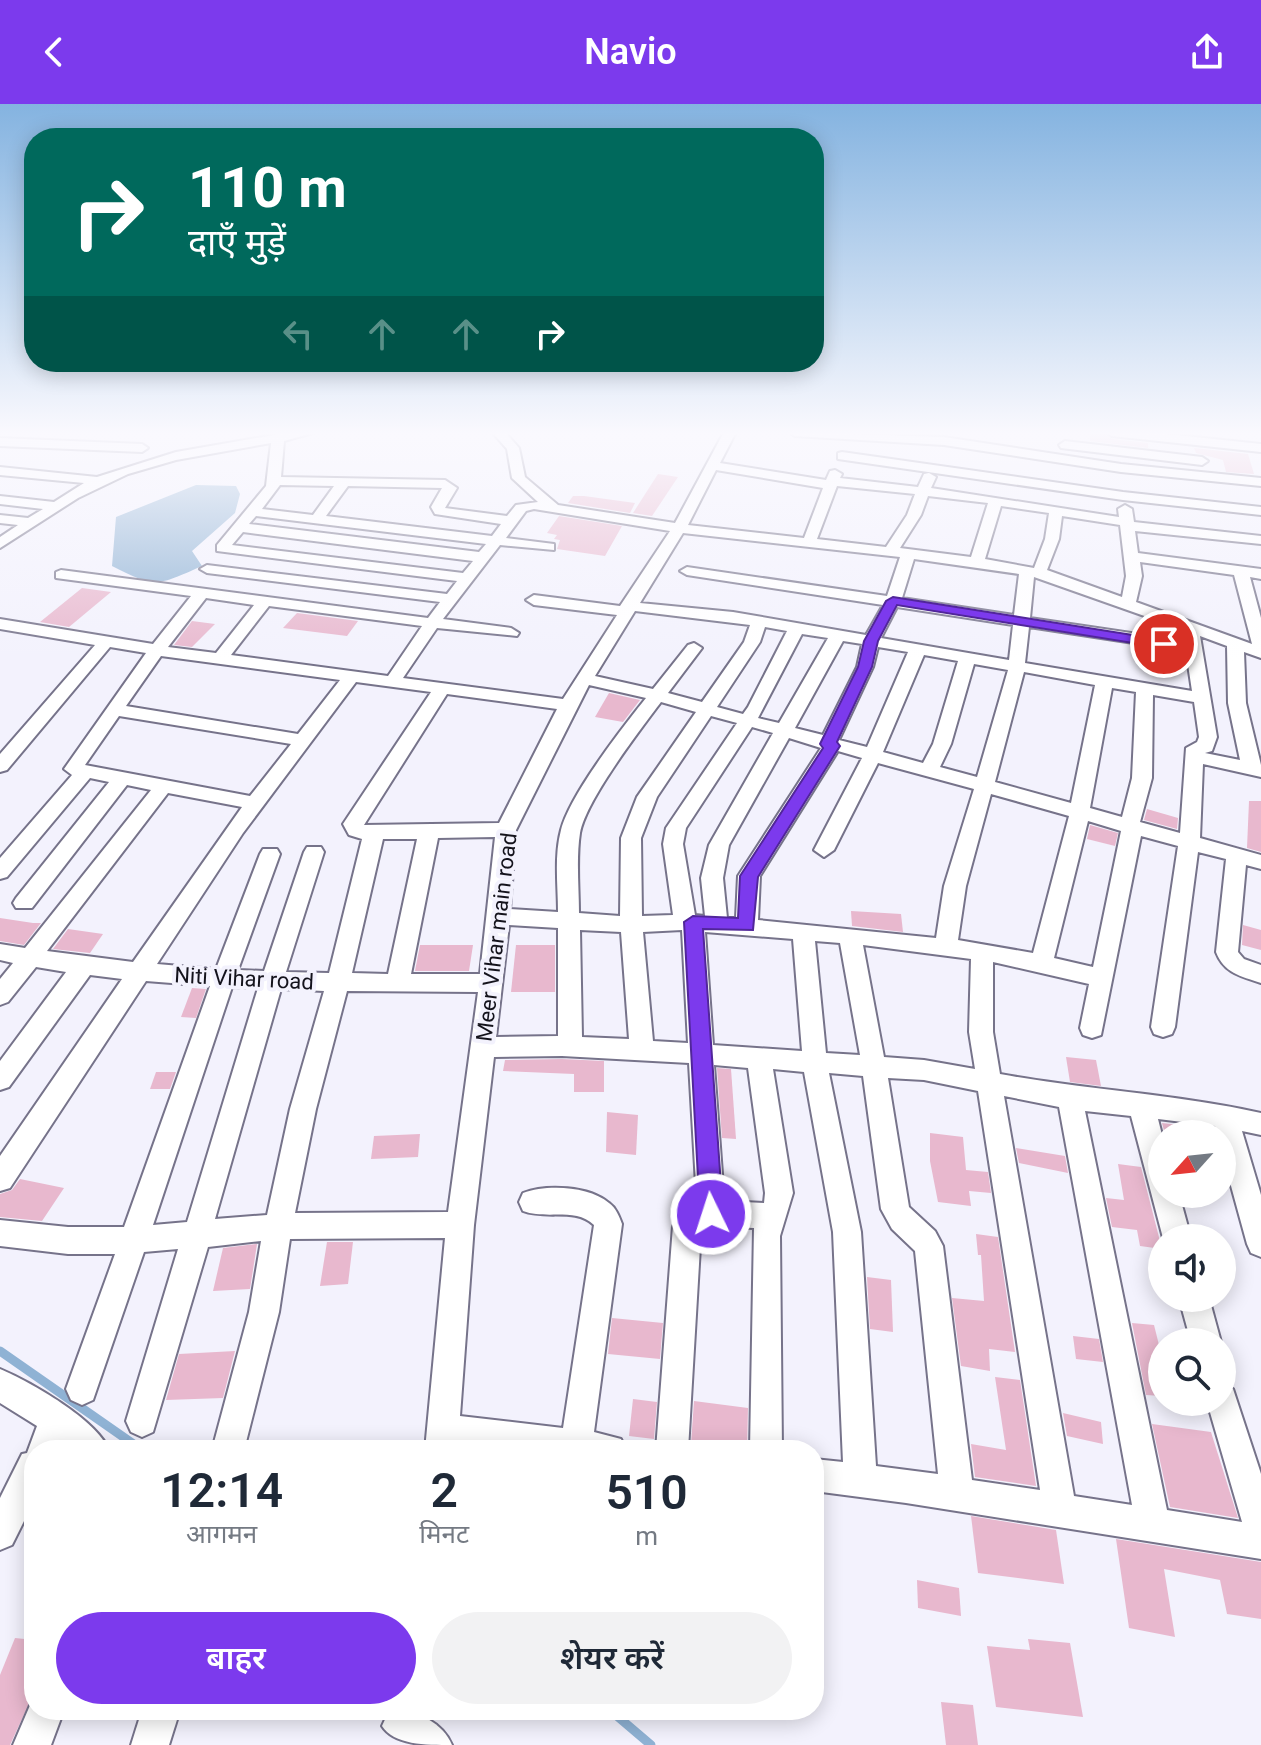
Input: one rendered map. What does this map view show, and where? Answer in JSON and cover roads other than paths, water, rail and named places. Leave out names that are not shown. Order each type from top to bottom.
[{"type":"street","points":[[0,544],[53,509]]},
{"type":"street","points":[[256,509],[222,548],[466,578]]},
{"type":"street","points":[[316,520],[324,509]]},
{"type":"street","points":[[439,509],[511,521]]},
{"type":"street","points":[[392,682],[450,599],[521,509]]},
{"type":"street","points":[[559,509],[679,528],[810,540],[1033,572],[1261,651],[1253,595],[1241,573]]},
{"type":"street","name":"Meer Vihar main road","points":[[442,1440],[460,1225],[499,916],[506,830],[568,705],[690,509]]},
{"type":"street","points":[[810,540],[822,509]]},
{"type":"street","points":[[891,551],[917,509]]},
{"type":"street","points":[[977,563],[993,509]]},
{"type":"street","points":[[1041,509],[1127,524],[1261,540]]},
{"type":"street","points":[[1125,509],[1134,576],[1128,603]]},
{"type":"street","points":[[1239,509],[1261,511]]},
{"type":"street","points":[[946,947],[955,886],[1017,665],[1021,621],[1033,572],[1052,539],[1056,511]]},
{"type":"street","points":[[254,512],[549,547]]},
{"type":"street","points":[[0,519],[31,523]]},
{"type":"street","points":[[240,527],[372,546],[482,557]]},
{"type":"street","points":[[747,926],[749,876],[830,745],[865,667],[871,641],[893,601],[909,553]]},
{"type":"street","points":[[1132,557],[1261,574]]},
{"type":"street","points":[[207,569],[450,599]]},
{"type":"street","points":[[687,571],[1194,647]]},
{"type":"street","points":[[61,575],[511,633]]},
{"type":"street","points":[[202,593],[157,650],[73,769],[254,803]]},
{"type":"street","points":[[534,600],[759,622],[1201,698]]},
{"type":"street","points":[[221,657],[265,601]]},
{"type":"street","points":[[642,1050],[631,925],[631,838],[637,817],[752,642],[759,622]]},
{"type":"street","points":[[0,624],[157,650],[568,705]]},
{"type":"street","points":[[1163,1027],[1189,844],[1195,748],[1205,747],[1208,743],[1191,626]]},
{"type":"street","points":[[711,1214],[698,922],[674,836],[787,652],[796,630]]},
{"type":"street","points":[[698,922],[712,878],[714,859],[838,636]]},
{"type":"street","points":[[0,766],[107,641]]},
{"type":"street","points":[[1194,756],[1256,769],[1237,703],[1235,643]]},
{"type":"street","points":[[570,1047],[570,833],[575,817],[655,695],[694,648]]},
{"type":"street","points":[[824,850],[872,757],[918,649]]},
{"type":"street","points":[[928,772],[942,744],[967,658]]},
{"type":"street","points":[[0,1179],[254,803],[352,676]]},
{"type":"street","points":[[584,679],[655,695],[1261,862]]},
{"type":"street","points":[[1041,964],[1079,813],[1104,682]]},
{"type":"street","points":[[1092,1028],[1142,778],[1145,688]]},
{"type":"street","points":[[441,690],[353,824],[356,830],[374,833],[506,830]]},
{"type":"street","points":[[115,710],[301,740]]},
{"type":"street","points":[[0,872],[84,773]]},
{"type":"street","points":[[24,903],[121,780]]},
{"type":"street","points":[[0,996],[71,909],[163,787]]},
{"type":"street","points":[[398,983],[429,832]]},
{"type":"street","points":[[231,1440],[264,1312],[278,1226],[303,1109],[374,833]]},
{"type":"street","points":[[142,1421],[272,980],[314,852]]},
{"type":"street","points":[[82,1389],[222,979],[270,854]]},
{"type":"street","points":[[1237,856],[1227,952],[1229,960],[1236,966],[1261,974]]},
{"type":"street","points":[[499,916],[631,925],[698,922],[803,931],[982,951],[1102,978]]},
{"type":"street","points":[[803,931],[815,1063],[847,1232],[860,1480]]},
{"type":"street","points":[[850,936],[895,1209],[898,1219],[922,1236],[929,1246],[957,1494]]},
{"type":"street","points":[[982,951],[981,1032],[988,1083],[1060,1510]]},
{"type":"street","name":"Niti Vihar road","points":[[0,952],[141,972],[222,979],[490,983]]},
{"type":"street","points":[[0,1080],[84,965]]},
{"type":"street","points":[[483,1047],[642,1050],[924,1070],[1070,1098],[1225,1116],[1261,1124]]},
{"type":"street","points":[[759,1059],[779,1193],[778,1208],[766,1236],[766,1440]]},
{"type":"street","points":[[1070,1098],[1153,1525]]},
{"type":"street","points":[[1141,1106],[1148,1132]]},
{"type":"street","points":[[1225,1116],[1261,1244]]},
{"type":"street","points":[[533,1202],[595,1205],[604,1212],[608,1224],[577,1440]]},
{"type":"street","points":[[673,1440],[687,1226],[693,1218],[711,1214],[773,1216]]},
{"type":"street","points":[[0,1233],[39,1241],[197,1236],[278,1226],[460,1225]]},
{"type":"street","points":[[0,1385],[57,1420],[81,1440]]},
{"type":"street","points":[[1227,1416],[1261,1529]]},
{"type":"street","points":[[47,1440],[57,1420]]},
{"type":"street","points":[[824,1476],[1261,1542]]},
{"type":"street","points":[[0,1533],[24,1486]]},
{"type":"street","points":[[32,1745],[41,1720]]},
{"type":"street","points":[[150,1745],[158,1720]]},
{"type":"street","points":[[401,1727],[433,1745]]},
{"type":"water","points":[[137,509],[236,509],[192,551],[202,566],[157,582],[112,566],[116,517]]},
{"type":"waterway","points":[[0,1351],[128,1440]]},
{"type":"waterway","points":[[622,1720],[651,1745]]}]
